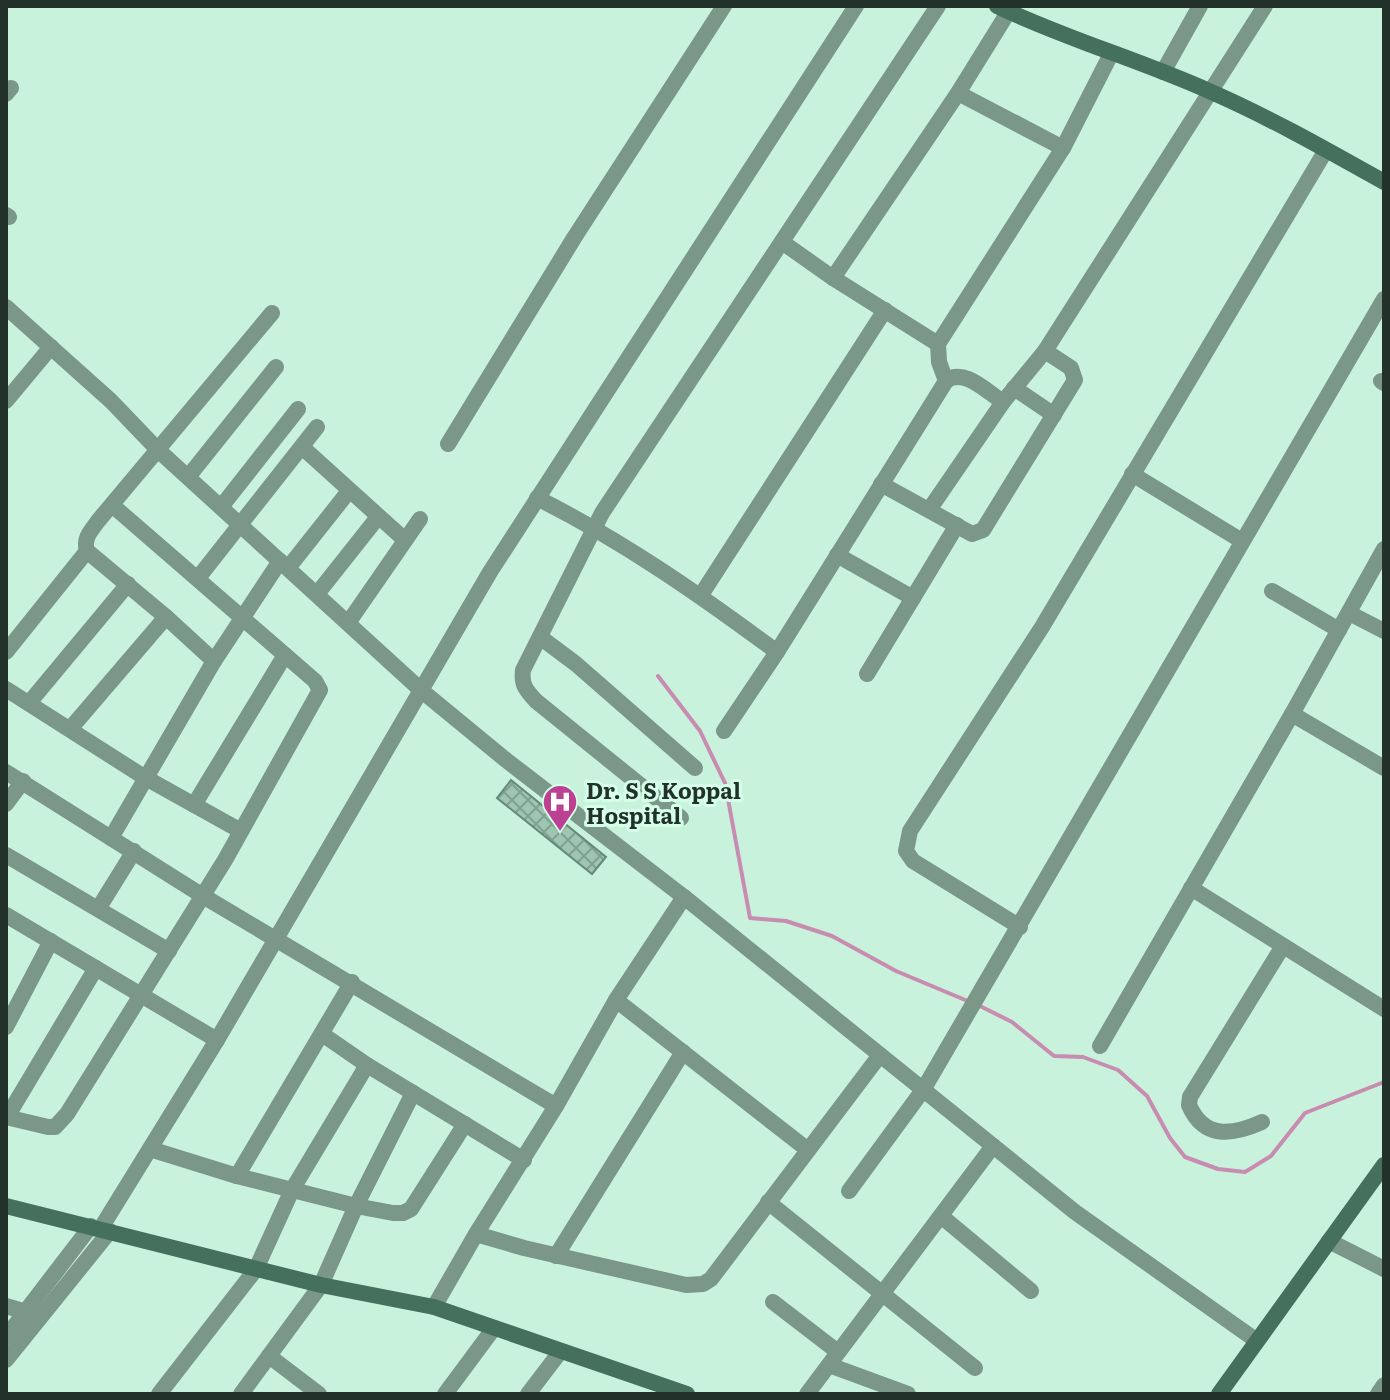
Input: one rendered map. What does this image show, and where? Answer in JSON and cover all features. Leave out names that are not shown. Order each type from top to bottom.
[{"type":"street","points":[[448,444],[574,238],[724,6]]},
{"type":"street","points":[[6,1360],[34,1314],[100,1228],[150,1149],[490,572],[856,6]]},
{"type":"street","points":[[681,818],[525,689],[523,670],[594,526],[938,6]]},
{"type":"street","points":[[1163,72],[1200,6]]},
{"type":"street","points":[[929,510],[1003,402],[1045,351],[1265,6]]},
{"type":"street","points":[[833,278],[958,93],[1006,8],[1111,54],[1209,91],[1384,182]]},
{"type":"street","points":[[946,381],[941,372],[938,344],[1063,148],[1111,54]]},
{"type":"street","points":[[958,93],[1063,148]]},
{"type":"street","points":[[1020,927],[913,861],[906,851],[906,840],[1042,627],[1326,150]]},
{"type":"street","points":[[782,242],[938,344]]},
{"type":"street","points":[[849,1191],[923,1090],[989,980],[1384,299]]},
{"type":"street","points":[[6,307],[422,691],[993,1146],[1142,1261],[1257,1341]]},
{"type":"street","points":[[701,595],[885,310]]},
{"type":"street","points":[[6,652],[87,551],[86,537],[272,313]]},
{"type":"street","points":[[6,401],[51,347]]},
{"type":"street","points":[[881,484],[972,534],[983,530],[1075,380],[1071,368],[1045,351]]},
{"type":"street","points":[[188,477],[276,367]]},
{"type":"street","points":[[724,731],[777,652],[946,381],[951,377],[964,376],[1003,402]]},
{"type":"street","points":[[1014,388],[1054,415]]},
{"type":"street","points":[[221,507],[298,409]]},
{"type":"street","points":[[198,578],[317,427]]},
{"type":"street","points":[[302,447],[405,540]]},
{"type":"street","points":[[1132,474],[1242,541]]},
{"type":"street","points":[[111,838],[144,777],[243,617],[284,564],[349,491]]},
{"type":"street","points":[[537,498],[594,526],[701,595],[777,652]]},
{"type":"street","points":[[96,968],[7,1117],[48,1127],[61,1122],[203,896],[320,690],[315,681],[112,505]]},
{"type":"street","points":[[317,594],[378,517]]},
{"type":"street","points":[[348,623],[420,519]]},
{"type":"street","points":[[867,674],[957,525]]},
{"type":"street","points":[[1100,1046],[1384,549]]},
{"type":"street","points":[[87,551],[214,661]]},
{"type":"street","points":[[837,555],[913,598]]},
{"type":"street","points":[[29,703],[128,584]]},
{"type":"street","points":[[1272,591],[1339,630]]},
{"type":"street","points":[[1349,613],[1384,631]]},
{"type":"street","points":[[70,729],[166,617]]},
{"type":"street","points":[[540,637],[576,664],[695,768]]},
{"type":"street","points":[[194,805],[285,655]]},
{"type":"street","points":[[6,689],[144,777],[241,831]]},
{"type":"street","points":[[1292,714],[1384,768]]},
{"type":"street","points":[[6,772],[203,896],[556,1106]]},
{"type":"street","points":[[6,804],[23,781]]},
{"type":"street","points":[[98,909],[134,851]]},
{"type":"street","points":[[6,855],[169,951]]},
{"type":"street","points":[[1191,888],[1384,1009]]},
{"type":"street","points":[[434,1307],[524,1160],[616,1000],[684,897]]},
{"type":"street","points":[[6,915],[217,1040]]},
{"type":"street","points":[[6,1027],[51,941]]},
{"type":"street","points":[[1262,1122],[1242,1131],[1222,1132],[1199,1120],[1189,1105],[1190,1097],[1283,946]]},
{"type":"street","points":[[237,1176],[352,982]]},
{"type":"street","points":[[616,1000],[808,1150]]},
{"type":"street","points":[[322,1034],[367,1065],[524,1160]]},
{"type":"street","points":[[556,1256],[683,1052]]},
{"type":"street","points":[[476,1234],[556,1256],[686,1285],[703,1284],[711,1279],[880,1055]]},
{"type":"street","points":[[159,1394],[256,1269],[292,1190],[367,1065]]},
{"type":"street","points":[[241,1394],[321,1285],[356,1206],[413,1093]]},
{"type":"street","points":[[150,1149],[292,1190],[356,1206],[403,1213],[411,1209],[465,1124]]},
{"type":"street","points":[[807,1394],[993,1146]]},
{"type":"street","points":[[1219,1394],[1384,1165]]},
{"type":"street","points":[[768,1202],[975,1368]]},
{"type":"street","points":[[6,1206],[321,1285],[434,1307],[681,1393]]},
{"type":"street","points":[[941,1216],[1031,1291]]},
{"type":"street","points":[[1329,1241],[1384,1269]]},
{"type":"street","points":[[773,1302],[833,1359],[908,1394]]},
{"type":"street","points":[[6,1306],[34,1314]]},
{"type":"street","points":[[6,1337],[34,1314]]},
{"type":"street","points":[[450,1392],[494,1328]]},
{"type":"street","points":[[528,1394],[560,1352]]},
{"type":"street","points":[[269,1356],[319,1394]]},
{"type":"street","points":[[1378,1394],[1384,1385]]},
{"type":"building","points":[[511,780],[606,857],[592,874],[497,798]]},
{"type":"waterway","points":[[658,676],[700,731],[725,783],[750,918],[786,921],[832,936],[896,971],[970,1002]]},
{"type":"waterway","points":[[978,1005],[1012,1022],[1054,1056],[1083,1057],[1118,1070],[1147,1096],[1170,1138],[1185,1157],[1218,1169],[1245,1172],[1271,1156],[1305,1113],[1384,1082]]},
{"type":"place","name":"Dr. S S Koppal Hospital","points":[[560,833]]}]
